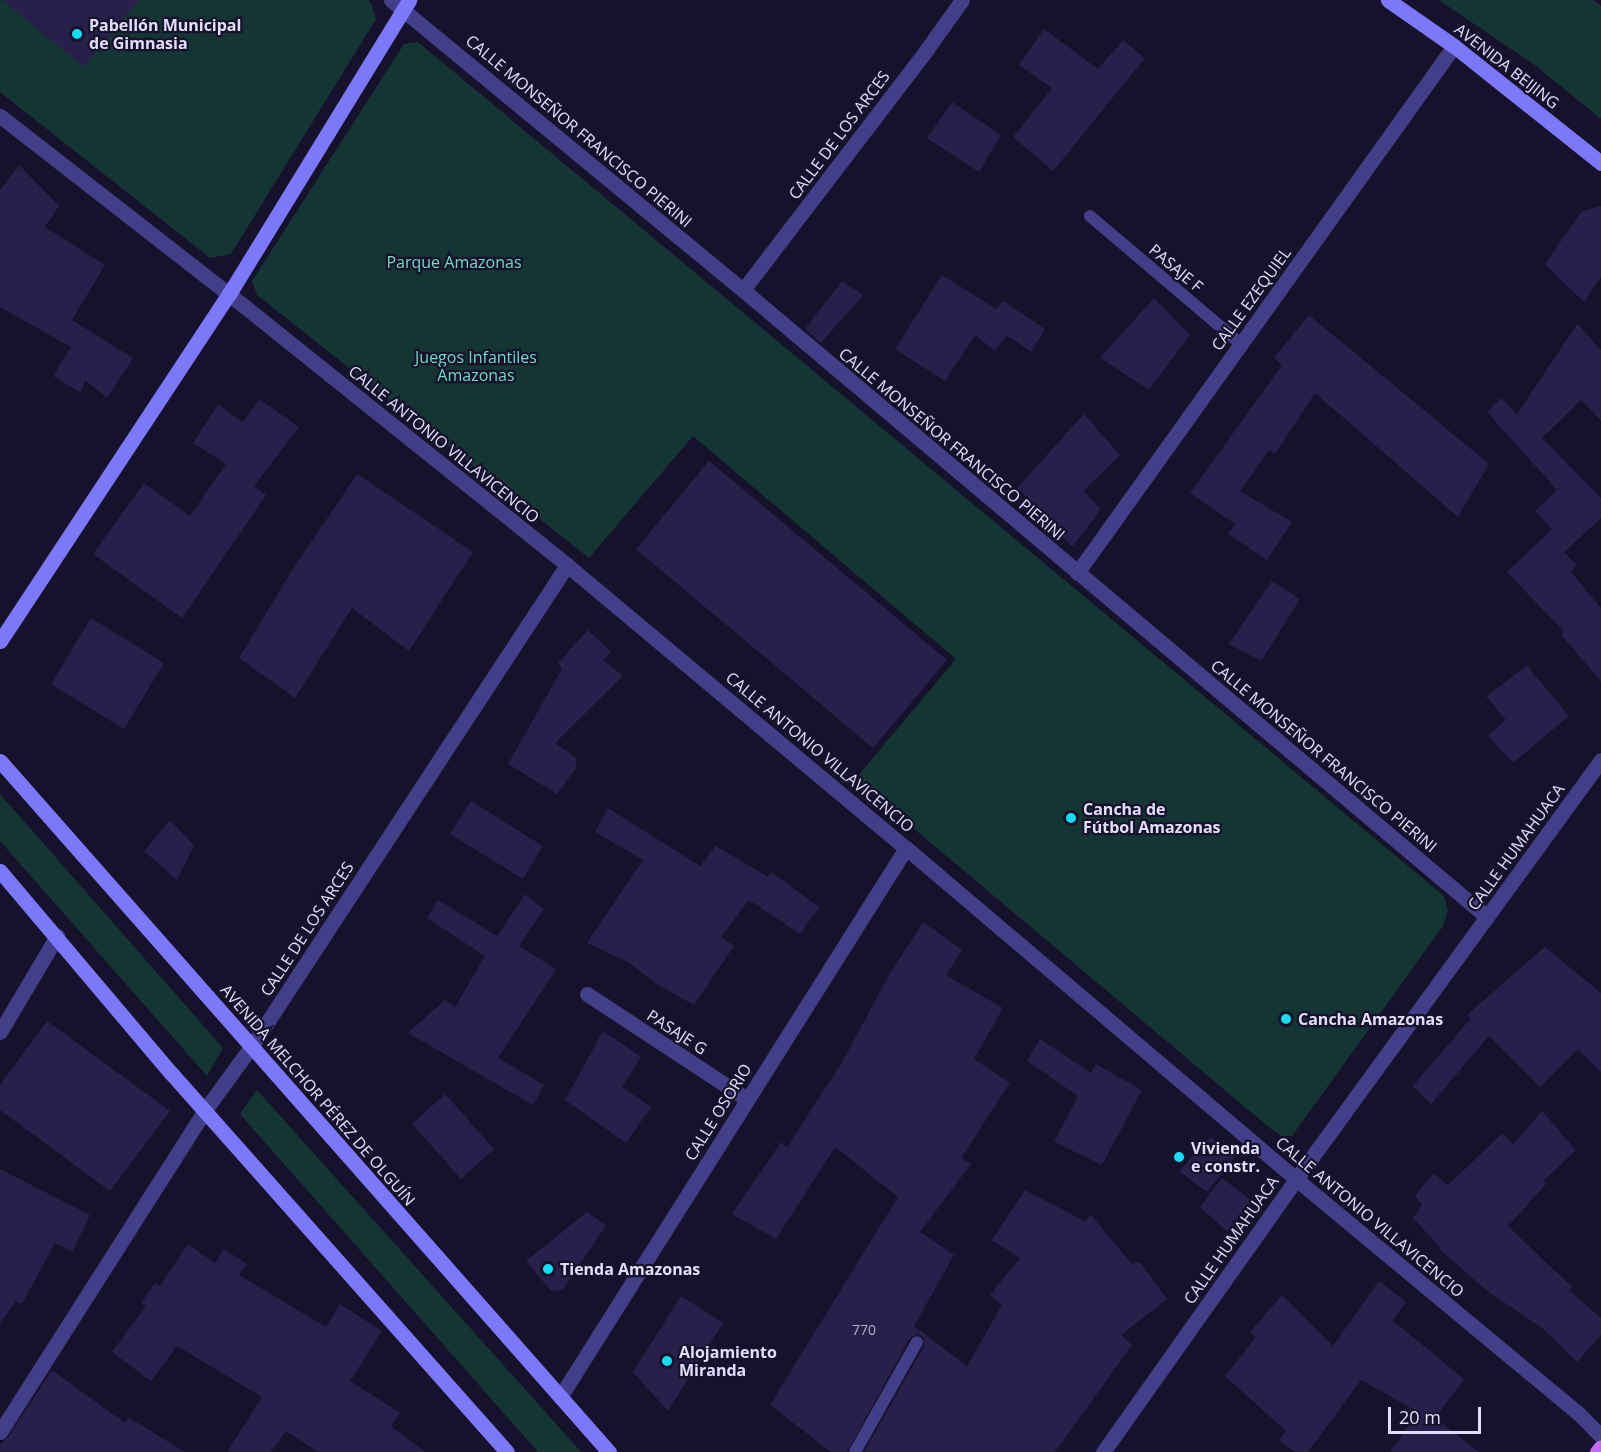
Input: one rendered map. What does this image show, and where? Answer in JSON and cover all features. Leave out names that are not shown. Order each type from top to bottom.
[{"type":"main road","points":[[1597,1452],[1601,1447]]},
{"type":"street","name":"CALLE DE LOS ARCES","points":[[743,290],[962,0]]},
{"type":"street","name":"AVENIDA BEIJING","points":[[1388,0],[1454,46],[1601,163]]},
{"type":"street","name":"CALLE MONSEÑOR FRANCISCO PIERINI","points":[[401,3],[1487,917]]},
{"type":"street","points":[[0,641],[229,294],[401,3]]},
{"type":"street","name":"CALLE EZEQUIEL","points":[[1077,573],[1454,46]]},
{"type":"street","name":"CALLE ANTONIO VILLAVICENCIO","points":[[0,116],[229,294],[567,565],[906,848],[1296,1179],[1578,1413],[1601,1436]]},
{"type":"street","name":"CALLE DE LOS ARCES","points":[[0,1432],[205,1110],[251,1047],[567,565]]},
{"type":"street","name":"CALLE HUMAHUACA","points":[[1103,1452],[1296,1179],[1601,760]]},
{"type":"street","name":"AVENIDA MELCHOR PÉREZ DE OLGUÍN","points":[[0,761],[609,1452]]},
{"type":"street","name":"CALLE OSORIO","points":[[560,1397],[906,848]]},
{"type":"street","points":[[0,871],[205,1110],[507,1452]]},
{"type":"street","points":[[0,1032],[57,936]]},
{"type":"street","name":"PASAJE G","points":[[587,994],[747,1099]]},
{"type":"lane","name":"PASAJE F","points":[[1090,216],[1241,344]]},
{"type":"lane","points":[[855,1452],[917,1342]]},
{"type":"green space","points":[[0,0],[368,0],[376,19],[231,254],[210,258],[0,92]]},
{"type":"green space","points":[[1439,0],[1593,0],[1601,6],[1601,119],[1536,66]]},
{"type":"green space","name":"Parque Amazonas","points":[[418,42],[1444,896],[1448,910],[1443,926],[1292,1136],[1282,1136],[1271,1129],[855,779],[956,659],[693,436],[589,558],[257,295],[252,281],[404,44]]},
{"type":"green space","points":[[0,794],[223,1048],[207,1076],[0,841]]},
{"type":"green space","points":[[257,1090],[581,1452],[538,1452],[240,1114]]},
{"type":"building","name":"Pabellón Municipal de Gimnasia","points":[[2,0],[139,0],[84,67]]},
{"type":"building","points":[[1044,29],[1098,69],[1123,40],[1145,58],[1053,171],[1013,137],[1052,88],[1019,65]]},
{"type":"building","points":[[952,102],[1001,135],[979,172],[927,138]]},
{"type":"building","points":[[19,165],[59,206],[45,227],[105,265],[72,320],[133,358],[107,398],[85,380],[81,393],[53,376],[71,347],[0,307],[0,190]]},
{"type":"building","points":[[1601,206],[1601,277],[1584,302],[1545,264],[1581,212]]},
{"type":"building","points":[[942,275],[996,309],[1003,301],[1045,329],[1031,352],[1007,335],[995,351],[975,335],[945,381],[895,349]]},
{"type":"building","points":[[842,281],[863,295],[821,343],[805,329]]},
{"type":"building","points":[[1154,298],[1190,335],[1149,390],[1100,358]]},
{"type":"building","points":[[1309,315],[1489,464],[1458,517],[1315,393],[1275,454],[1269,450],[1240,491],[1292,522],[1267,560],[1228,534],[1235,524],[1190,493],[1282,365],[1274,358]]},
{"type":"building","points":[[1577,324],[1601,350],[1601,421],[1581,400],[1542,438],[1601,498],[1601,518],[1564,552],[1577,565],[1571,572],[1601,608],[1601,681],[1561,635],[1564,632],[1507,572],[1552,529],[1535,511],[1557,490],[1487,412],[1501,398],[1517,414]]},
{"type":"building","points":[[259,399],[299,427],[254,486],[266,495],[182,618],[93,554],[144,483],[190,516],[226,464],[193,443],[218,405],[243,422]]},
{"type":"building","points":[[1084,414],[1120,455],[1083,491],[1101,509],[1073,546],[1041,519],[1045,514],[1017,488]]},
{"type":"building","points":[[709,461],[947,660],[873,748],[636,549]]},
{"type":"building","points":[[357,474],[473,552],[409,651],[352,608],[295,698],[239,658],[291,572]]},
{"type":"building","points":[[1272,581],[1300,599],[1261,661],[1229,644]]},
{"type":"building","points":[[91,618],[164,663],[124,729],[51,684]]},
{"type":"building","points":[[588,630],[611,652],[603,660],[623,676],[555,743],[576,758],[576,768],[557,794],[508,764],[562,669],[558,663]]},
{"type":"building","points":[[1527,666],[1569,716],[1513,763],[1488,736],[1506,720],[1486,696]]},
{"type":"building","points":[[471,801],[543,846],[523,879],[450,834]]},
{"type":"building","points":[[608,808],[700,866],[716,846],[768,877],[771,872],[819,907],[800,934],[749,900],[721,937],[734,946],[694,1005],[655,983],[628,962],[587,943],[643,860],[595,832]]},
{"type":"building","points":[[170,820],[194,846],[177,880],[144,851]]},
{"type":"building","points":[[525,894],[544,909],[519,946],[556,969],[498,1058],[544,1085],[533,1105],[408,1033],[445,1000],[455,1007],[485,956],[427,918],[438,900],[497,936]]},
{"type":"building","points":[[923,922],[962,950],[946,975],[1003,1008],[974,1059],[1010,1083],[961,1158],[971,1164],[920,1232],[954,1255],[914,1326],[967,1366],[1002,1305],[990,1295],[1020,1258],[992,1240],[1025,1190],[1086,1222],[1090,1214],[1132,1264],[1140,1262],[1167,1299],[1121,1335],[1132,1345],[1055,1452],[864,1452],[924,1346],[924,1338],[918,1334],[910,1338],[847,1452],[831,1452],[770,1405],[898,1197],[835,1147],[776,1239],[732,1214],[781,1142],[787,1147],[841,1064],[889,975]]},
{"type":"building","points":[[1545,947],[1601,993],[1601,1072],[1578,1049],[1540,1087],[1489,1036],[1431,1104],[1413,1086],[1471,1018],[1467,1015]]},
{"type":"building","points":[[47,1021],[170,1111],[110,1191],[0,1110],[0,1085]]},
{"type":"building","points":[[603,1031],[641,1057],[622,1087],[651,1107],[626,1143],[565,1100]]},
{"type":"building","points":[[1040,1039],[1091,1073],[1096,1064],[1142,1090],[1102,1165],[1054,1142],[1078,1096],[1027,1061]]},
{"type":"building","points":[[445,1094],[494,1149],[461,1179],[412,1124]]},
{"type":"building","points":[[1542,1111],[1576,1150],[1543,1181],[1546,1184],[1508,1226],[1572,1287],[1570,1291],[1601,1318],[1601,1335],[1577,1362],[1542,1328],[1486,1290],[1439,1249],[1440,1247],[1413,1218],[1422,1205],[1415,1196],[1433,1173],[1448,1185],[1503,1133],[1513,1145]]},
{"type":"building","points":[[1211,1137],[1235,1157],[1207,1192],[1179,1171]]},
{"type":"building","points":[[0,1169],[90,1215],[72,1252],[55,1243],[22,1304],[16,1301],[0,1323]]},
{"type":"building","points":[[1222,1178],[1252,1201],[1228,1232],[1200,1207]]},
{"type":"building","points":[[587,1212],[606,1225],[563,1290],[551,1291],[526,1261]]},
{"type":"building","points":[[188,1244],[215,1263],[224,1249],[247,1264],[239,1275],[326,1327],[340,1304],[382,1331],[350,1381],[400,1413],[391,1426],[425,1452],[318,1452],[286,1431],[271,1452],[227,1452],[262,1397],[177,1346],[151,1381],[112,1352],[146,1306],[141,1303],[155,1283],[160,1286]]},
{"type":"building","points":[[1379,1281],[1406,1302],[1393,1321],[1464,1379],[1435,1418],[1479,1452],[1390,1452],[1418,1412],[1361,1380],[1308,1452],[1295,1452],[1279,1440],[1286,1431],[1225,1376],[1256,1337],[1250,1332],[1282,1295],[1333,1346]]},
{"type":"building","points":[[681,1296],[723,1323],[668,1411],[633,1372]]},
{"type":"building","points":[[52,1370],[125,1423],[128,1417],[185,1452],[0,1452],[0,1444],[8,1437]]},
{"type":"place","name":"Pabellón Municipal de Gimnasia","points":[[77,34]]},
{"type":"place","name":"Cancha de Fútbol Amazonas","points":[[1071,818]]},
{"type":"place","name":"Cancha Amazonas","points":[[1286,1019]]},
{"type":"place","name":"Vivienda e constr.","points":[[1179,1157]]},
{"type":"place","name":"Tienda Amazonas","points":[[548,1269]]},
{"type":"place","name":"Alojamiento Miranda","points":[[667,1361]]},
{"type":"park label","name":"Juegos Infantiles Amazonas","points":[[476,366]]}]
